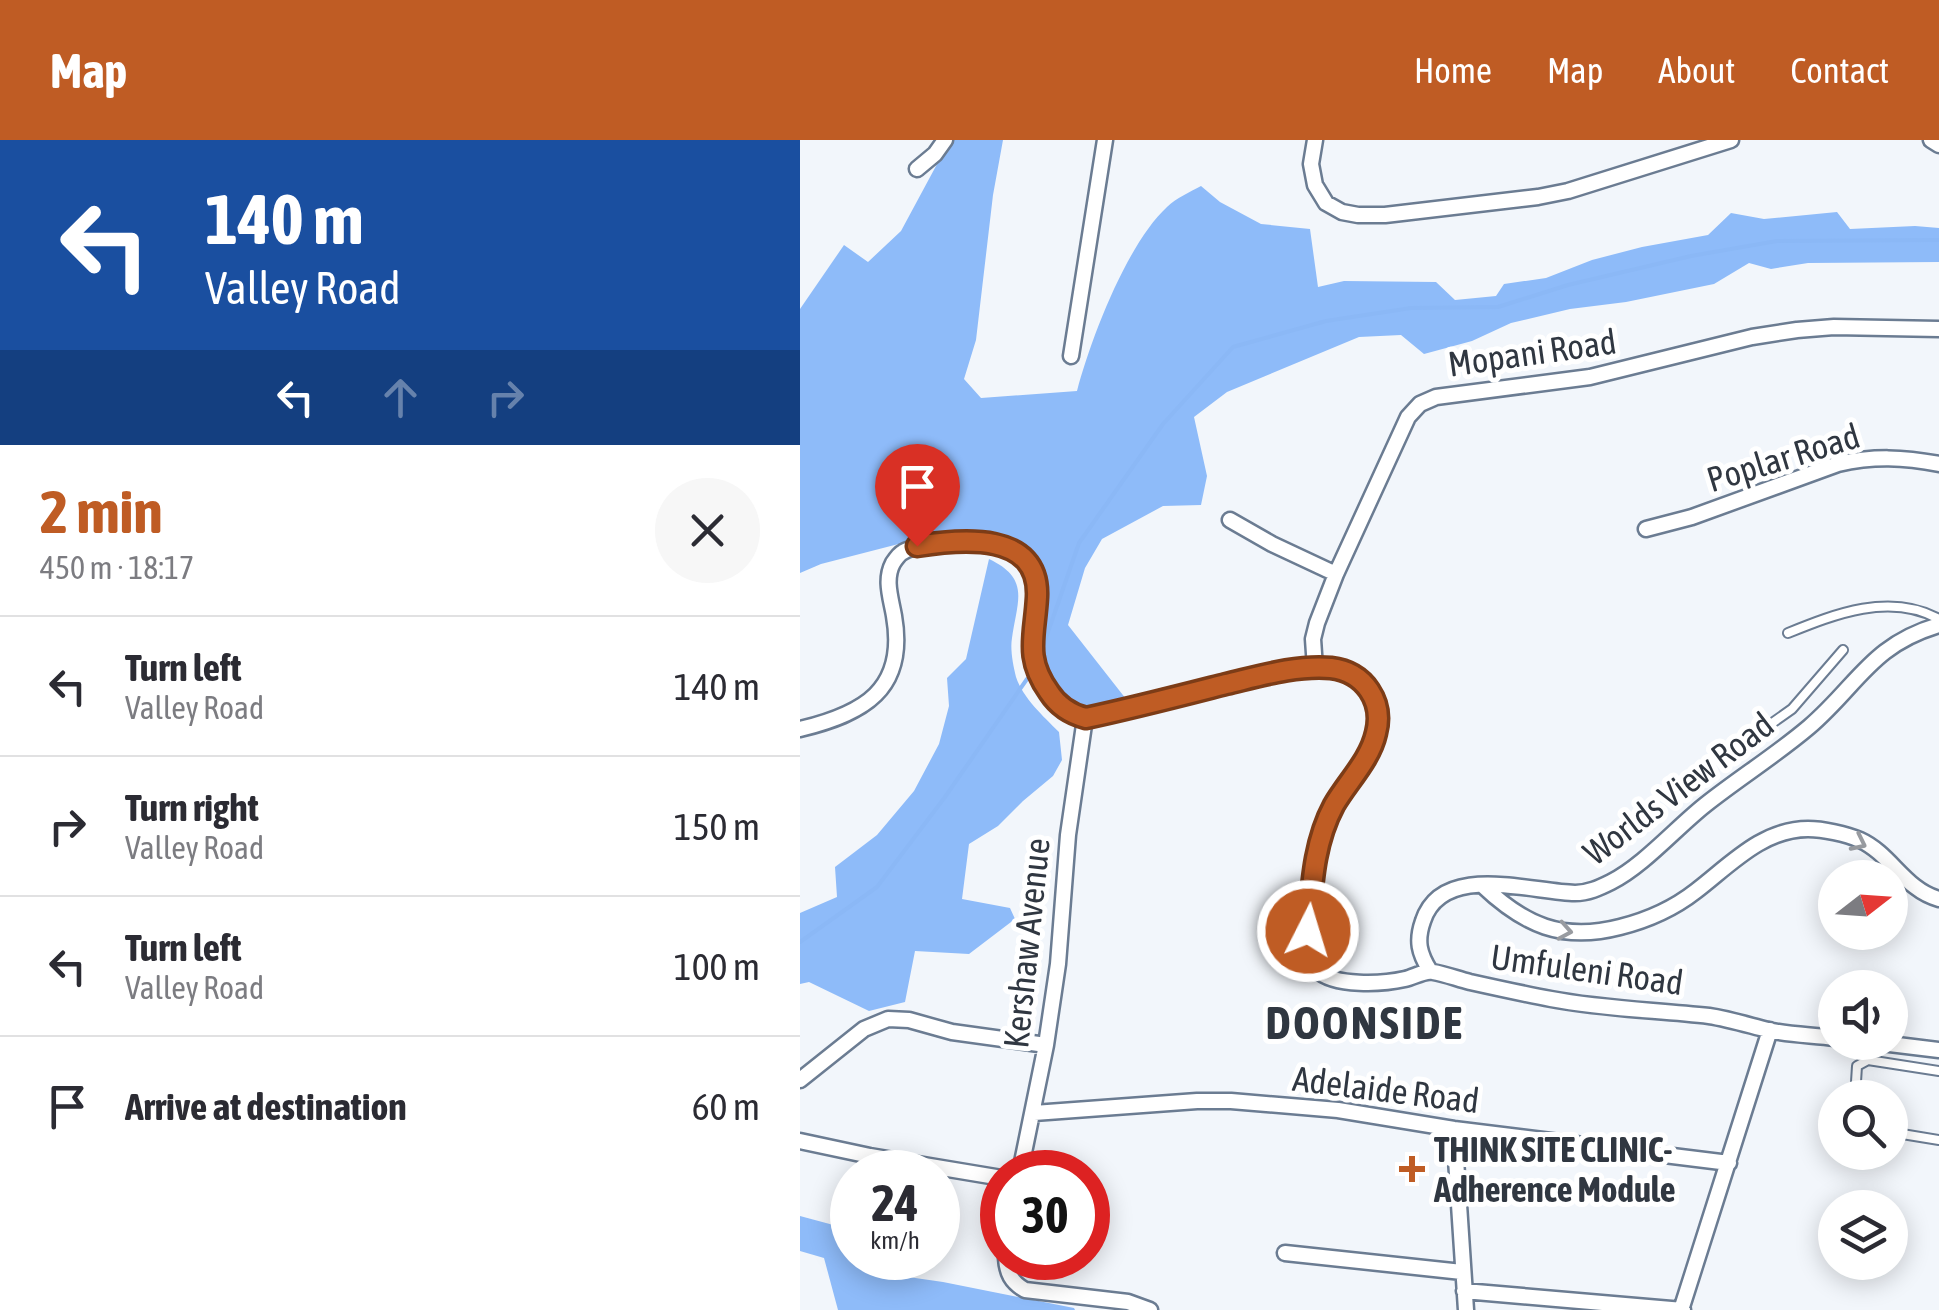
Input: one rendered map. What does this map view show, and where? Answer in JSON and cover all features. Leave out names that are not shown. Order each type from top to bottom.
[{"type":"street","points":[[917,168],[945,140]]},
{"type":"street","points":[[1071,356],[1105,140]]},
{"type":"street","points":[[1315,140],[1311,164],[1314,184],[1326,203],[1358,215],[1568,191],[1731,140]]},
{"type":"street","points":[[1931,140],[1939,145]]},
{"type":"street","name":"Mopani Road","points":[[1315,668],[1313,639],[1336,574],[1408,418],[1420,404],[1436,396],[1618,372],[1752,337],[1797,330],[1939,329]]},
{"type":"street","name":"Poplar Road","points":[[1646,529],[1692,517],[1850,461],[1885,458],[1939,464]]},
{"type":"street","points":[[1230,520],[1336,574]]},
{"type":"street","points":[[800,729],[842,718],[874,696],[886,679],[897,650],[889,574],[903,552],[929,544],[996,543],[1024,557],[1036,580],[1033,662],[1053,699],[1066,710],[1086,718],[1276,672],[1315,668]]},
{"type":"street","name":"Worlds View Road","points":[[1430,971],[1420,955],[1418,936],[1426,912],[1441,896],[1457,888],[1482,884],[1579,893],[1621,877],[1703,806],[1810,726],[1874,659],[1913,633],[1939,622]]},
{"type":"street","name":"Umfuleni Road","points":[[1315,668],[1345,671],[1360,680],[1378,704],[1379,718],[1369,753],[1333,807],[1316,856],[1309,952],[1322,974],[1352,982],[1390,982],[1430,971],[1600,1008],[1708,1016],[1818,1036]]},
{"type":"street","name":"Kershaw Avenue","points":[[1025,1150],[1058,964],[1068,836],[1086,718]]},
{"type":"street","points":[[1482,884],[1525,919],[1558,931],[1596,933],[1644,921],[1694,894],[1753,846],[1780,834],[1808,829],[1861,840],[1913,887],[1939,899]]},
{"type":"street","points":[[800,1080],[864,1028],[888,1019],[1046,1045]]},
{"type":"street","points":[[1464,1291],[1682,1310],[1770,1030]]},
{"type":"street","points":[[1908,1046],[1939,1050]]},
{"type":"street","name":"Adelaide Road","points":[[1034,1113],[1231,1101],[1338,1110],[1454,1129],[1729,1163]]},
{"type":"street","points":[[1454,1129],[1466,1310]]},
{"type":"street","points":[[800,1141],[980,1174]]},
{"type":"street","points":[[1286,1253],[1462,1272]]},
{"type":"street","points":[[1012,1280],[1025,1290],[1128,1302],[1150,1310]]},
{"type":"lane","points":[[1788,634],[1848,610],[1874,607],[1916,608],[1939,622]]},
{"type":"lane","points":[[1744,743],[1792,709],[1843,650]]},
{"type":"lane","points":[[1792,709],[1810,726]]},
{"type":"lane","points":[[1856,1080],[1857,1066],[1868,1060],[1939,1070]]},
{"type":"lane","points":[[1908,1135],[1939,1140]]},
{"type":"shaded area","points":[[950,140],[1003,140],[976,340],[964,379],[981,398],[1077,391],[1101,319],[1138,244],[1167,207],[1201,186],[1220,202],[1261,224],[1310,229],[1318,287],[1344,281],[1436,282],[1455,300],[1496,296],[1504,284],[1546,278],[1592,260],[1708,235],[1731,213],[1764,219],[1837,212],[1850,229],[1939,228],[1939,262],[1808,263],[1771,269],[1749,263],[1714,284],[1511,323],[1472,341],[1424,354],[1401,335],[1359,337],[1227,392],[1194,417],[1207,476],[1201,505],[1163,506],[1102,539],[1085,568],[1068,625],[1126,699],[1102,708],[1072,705],[1053,684],[1038,645],[1043,584],[1032,553],[1019,541],[1000,535],[914,540],[800,573],[800,309],[844,245],[868,262],[901,231]]},
{"type":"shaded area","points":[[989,559],[1016,583],[1018,602],[1011,647],[1016,677],[1028,699],[1059,732],[1062,760],[1053,776],[998,826],[969,844],[962,899],[1010,908],[1015,919],[969,954],[915,951],[905,1002],[869,1011],[809,982],[800,984],[800,913],[837,897],[835,867],[877,835],[914,791],[939,744],[949,706],[947,678],[966,659]]},
{"type":"shaded area","points":[[800,1216],[830,1224],[830,1280],[929,1280],[1075,1310],[838,1310],[824,1258],[800,1251]]},
{"type":"waterway","points":[[1041,652],[1079,543],[1163,424],[1233,347],[1326,321],[1411,308],[1498,307],[1568,285],[1691,256],[1777,241],[1939,240]]},
{"type":"waterway","points":[[800,942],[877,887],[1027,679]]},
{"type":"place","name":"THINK SITE CLINIC- Adherence Module","points":[[1412,1169]]},
{"type":"district","name":"DOONSIDE","points":[[1365,1023]]},
{"type":"route","points":[[917,546],[996,543],[1024,557],[1036,580],[1033,662],[1053,699],[1076,716],[1086,718],[1276,672],[1331,668],[1360,680],[1378,704],[1376,736],[1323,830],[1316,856],[1308,931]]}]
